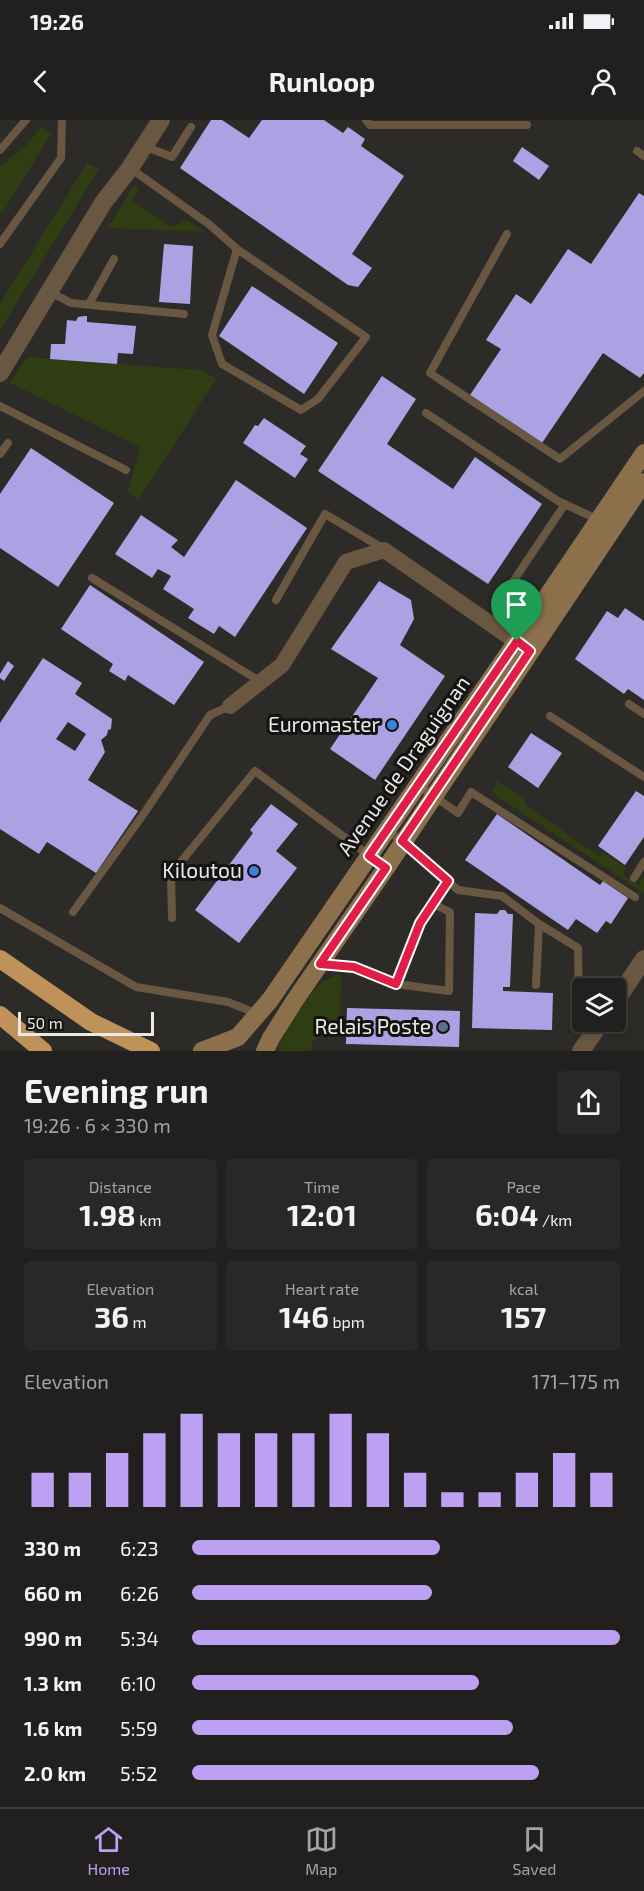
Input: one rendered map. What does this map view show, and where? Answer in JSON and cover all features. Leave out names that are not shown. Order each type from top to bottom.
[{"type":"highway","points":[[0,959],[91,1022],[152,1051]]},
{"type":"highway","points":[[0,1015],[43,1051]]},
{"type":"main road","name":"Avenue de Draguignan","points":[[265,1051],[271,1038],[434,795],[524,646],[607,523],[644,453]]},
{"type":"main road","name":"Avenue de Draguignan","points":[[607,523],[644,482]]},
{"type":"main road","name":"Avenue de Draguignan","points":[[202,1051],[238,1037],[270,1000],[418,785],[524,646]]},
{"type":"street","points":[[0,373],[103,203],[162,120]]},
{"type":"street","points":[[230,706],[282,665],[346,562],[384,550],[524,646]]},
{"type":"street","points":[[626,987],[643,963]]},
{"type":"lane","points":[[0,150],[26,120]]},
{"type":"lane","points":[[0,244],[61,158],[62,120]]},
{"type":"lane","points":[[366,120],[370,124],[527,125]]},
{"type":"lane","points":[[143,146],[172,157],[191,127]]},
{"type":"lane","points":[[130,168],[210,225],[237,249],[366,338],[318,399],[301,410],[222,364],[212,335],[237,249]]},
{"type":"lane","points":[[507,234],[430,373],[560,459],[644,391]]},
{"type":"lane","points":[[89,304],[114,259]]},
{"type":"lane","points":[[50,292],[71,303],[184,314]]},
{"type":"lane","points":[[0,406],[126,470]]},
{"type":"lane","points":[[426,413],[565,504],[607,523]]},
{"type":"lane","points":[[0,454],[8,443]]},
{"type":"lane","points":[[500,601],[565,504]]},
{"type":"lane","points":[[276,600],[325,514],[384,550]]},
{"type":"lane","points":[[92,578],[262,682]]},
{"type":"lane","points":[[629,704],[644,714]]},
{"type":"lane","points":[[72,912],[145,812],[210,715],[230,706]]},
{"type":"lane","points":[[550,716],[644,777]]},
{"type":"lane","points":[[172,918],[171,874],[255,771],[386,868]]},
{"type":"lane","points":[[418,785],[458,813],[471,792],[634,897]]},
{"type":"lane","points":[[387,830],[458,890],[502,896],[539,924],[578,948],[578,978]]},
{"type":"lane","points":[[634,878],[644,862]]},
{"type":"lane","points":[[396,984],[420,923],[448,881]]},
{"type":"lane","points":[[320,964],[354,967],[396,984],[449,991],[450,912],[433,904]]},
{"type":"lane","points":[[0,908],[136,987],[228,1002],[258,1014]]},
{"type":"lane","points":[[536,985],[539,924]]},
{"type":"green space","points":[[40,128],[51,134],[3,212],[0,211],[0,166],[27,145]]},
{"type":"green space","points":[[87,163],[99,169],[0,330],[0,304]]},
{"type":"green space","points":[[134,185],[139,189],[132,200],[172,227],[187,220],[205,232],[108,228]]},
{"type":"green space","points":[[27,357],[199,370],[217,378],[138,500],[128,491],[140,447],[10,383]]},
{"type":"green space","points":[[497,781],[526,800],[524,804],[599,856],[603,852],[626,868],[623,875],[639,885],[644,876],[644,893],[492,793]]},
{"type":"green space","points":[[341,973],[340,1032],[313,1040],[311,1051],[278,1051],[290,1025],[312,993],[324,981]]},
{"type":"building","points":[[211,120],[222,120],[249,138],[262,120],[324,120],[343,133],[348,127],[365,139],[361,146],[404,176],[352,254],[372,268],[358,287],[348,285],[180,168]]},
{"type":"building","points":[[522,147],[549,166],[539,180],[513,161]]},
{"type":"building","points":[[639,193],[644,196],[644,373],[640,378],[603,353],[542,443],[470,395],[501,349],[486,340],[516,294],[531,304],[568,249],[591,264]]},
{"type":"building","points":[[164,244],[193,246],[190,304],[159,302]]},
{"type":"building","points":[[252,286],[338,343],[304,394],[219,336]]},
{"type":"building","points":[[87,316],[87,322],[136,326],[133,354],[118,353],[117,364],[50,359],[51,344],[65,344],[67,320],[76,321],[78,317]]},
{"type":"building","points":[[382,376],[416,399],[387,444],[453,489],[475,457],[542,504],[488,584],[318,471]]},
{"type":"building","points":[[264,418],[306,446],[300,454],[308,459],[295,478],[243,443],[255,425],[258,426]]},
{"type":"building","points":[[31,448],[114,503],[58,587],[0,548],[0,494]]},
{"type":"building","points":[[236,480],[307,528],[235,637],[219,626],[214,634],[188,618],[194,609],[163,589],[171,576],[158,569],[152,578],[115,554],[141,515],[178,540],[171,547],[184,557]]},
{"type":"building","points":[[379,581],[411,600],[414,619],[400,645],[445,676],[375,780],[330,749],[378,678],[331,649]]},
{"type":"building","points":[[90,585],[204,662],[174,705],[128,675],[125,681],[109,671],[113,664],[61,629]]},
{"type":"building","points":[[625,608],[644,621],[644,700],[628,689],[624,694],[575,659],[607,611],[618,618]]},
{"type":"building","points":[[43,658],[82,683],[75,694],[112,719],[111,729],[101,740],[105,752],[88,780],[138,811],[96,873],[47,842],[39,854],[0,829],[0,723]],"holes":[[[68,722],[86,734],[75,751],[56,739]]]},
{"type":"building","points":[[8,661],[14,666],[4,681],[0,678],[0,674]]},
{"type":"building","points":[[531,733],[562,753],[538,788],[508,767]]},
{"type":"building","points":[[636,791],[644,796],[644,837],[625,865],[598,846]]},
{"type":"building","points":[[271,804],[298,824],[276,851],[297,868],[239,943],[195,910],[253,833],[250,830]]},
{"type":"building","points":[[497,814],[600,885],[603,881],[628,898],[611,924],[606,921],[597,933],[576,919],[568,930],[465,860]]},
{"type":"building","points":[[500,910],[513,914],[510,987],[503,987],[503,991],[553,993],[552,1030],[472,1028],[475,913],[497,914]]},
{"type":"building","points":[[347,1008],[460,1011],[459,1047],[346,1044]]},
{"type":"place","name":"Euromaster","points":[[392,725]]},
{"type":"place","name":"Kiloutou","points":[[254,871]]},
{"type":"place","name":"Relais Poste","points":[[443,1027]]},
{"type":"route","points":[[517,641],[530,651],[402,841],[448,881],[420,923],[396,984],[354,967],[320,964],[386,868],[369,856],[517,641]]}]
